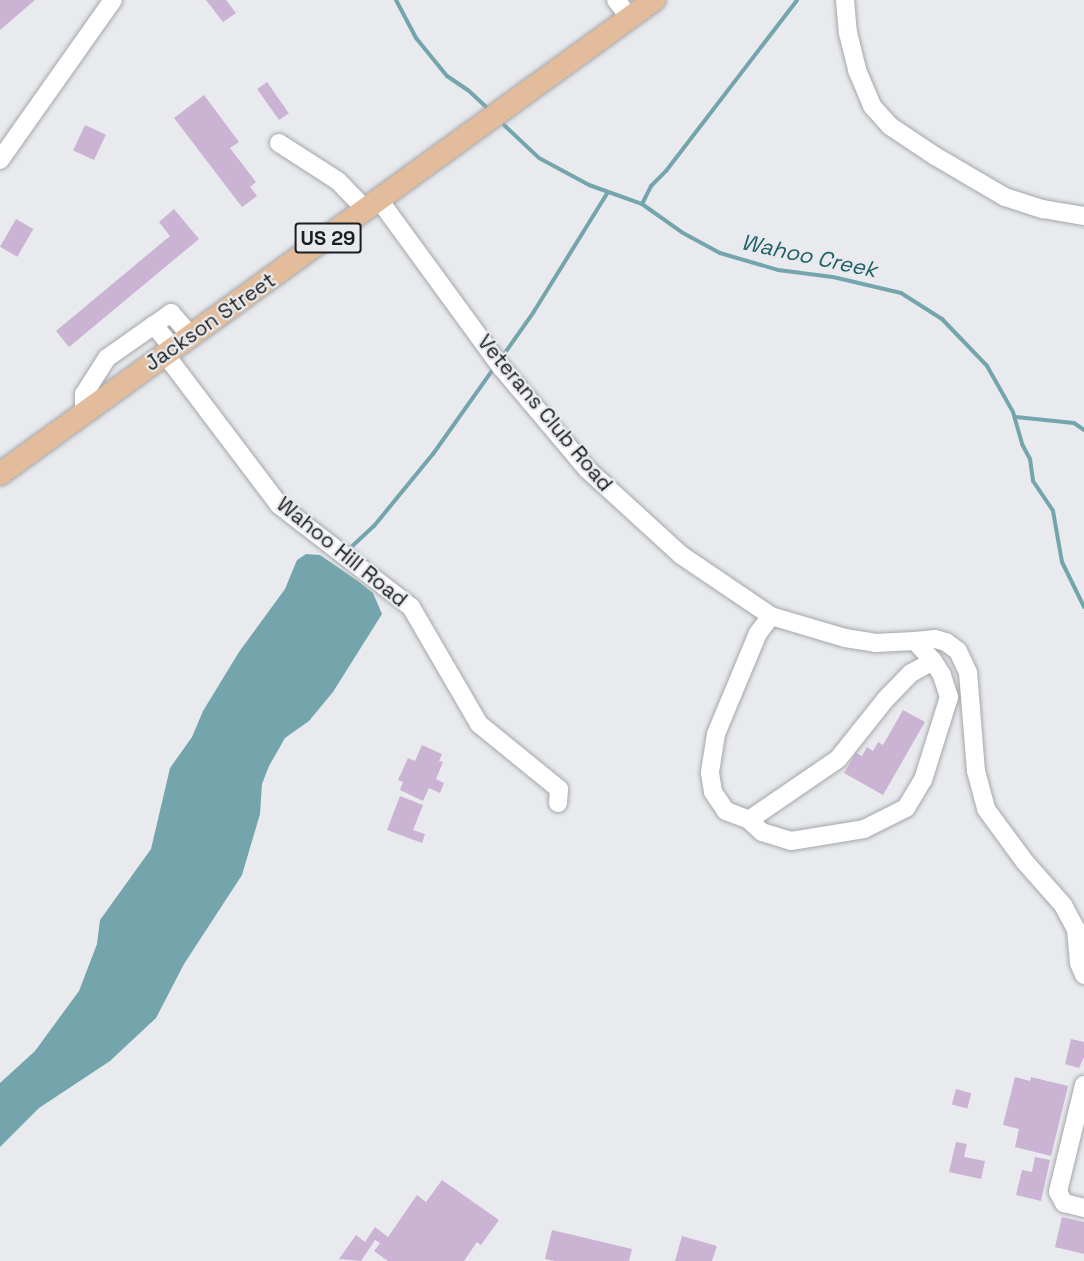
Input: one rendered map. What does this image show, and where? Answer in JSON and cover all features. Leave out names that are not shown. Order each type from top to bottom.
[{"type":"main road","name":"Jackson Street","points":[[0,474],[373,206],[654,0]]},
{"type":"street","points":[[0,160],[113,0]]},
{"type":"street","points":[[616,0],[630,18]]},
{"type":"street","points":[[845,0],[848,33],[857,70],[872,106],[890,126],[935,156],[1005,197],[1043,209],[1084,216]]},
{"type":"street","name":"Veterans Club Road","points":[[279,143],[373,206],[502,368],[588,470],[681,555],[771,616],[804,628],[875,643],[935,639],[946,642],[958,651],[968,672],[976,771],[986,808],[1025,862],[1063,906],[1076,929],[1079,963],[1084,975]]},
{"type":"street","points":[[84,413],[84,394],[107,358],[171,313],[176,346]]},
{"type":"street","name":"Wahoo Hill Road","points":[[176,346],[279,506],[411,607],[479,724],[559,789],[558,803]]},
{"type":"street","points":[[771,616],[758,633],[716,734],[710,773],[713,792],[726,811],[748,820],[762,832],[791,841],[864,829],[906,808],[923,780],[949,698],[942,675],[915,641]]},
{"type":"street","points":[[748,820],[838,759],[885,700],[911,673],[933,661]]},
{"type":"street","points":[[1084,1085],[1058,1192],[1064,1203],[1084,1208]]},
{"type":"water","points":[[306,554],[320,555],[358,581],[373,593],[382,614],[333,692],[309,721],[285,738],[269,766],[262,784],[260,814],[242,875],[184,964],[156,1018],[110,1061],[39,1108],[0,1147],[0,1083],[35,1051],[79,991],[97,944],[100,920],[151,849],[170,768],[192,737],[203,711],[239,652],[285,589],[297,560]]},
{"type":"building","points":[[0,0],[35,0],[0,30]]},
{"type":"building","points":[[206,0],[226,0],[236,13],[223,22]]},
{"type":"building","points":[[267,82],[289,113],[279,120],[257,89]]},
{"type":"building","points":[[204,95],[239,142],[230,148],[256,182],[250,187],[257,196],[242,207],[174,118]]},
{"type":"building","points":[[85,125],[106,135],[94,160],[73,150]]},
{"type":"building","points":[[174,209],[199,239],[69,347],[56,331],[170,236],[159,222]]},
{"type":"building","points":[[16,219],[33,229],[17,257],[0,247]]},
{"type":"building","points":[[903,710],[925,722],[883,795],[844,773],[856,753],[862,756],[867,747],[873,751],[878,742],[883,745]]},
{"type":"building","points":[[422,745],[442,754],[439,761],[443,762],[436,779],[444,783],[440,793],[429,788],[423,801],[400,790],[403,782],[398,780],[408,758],[415,761]]},
{"type":"building","points":[[400,796],[423,805],[413,830],[425,834],[422,843],[387,830]]},
{"type":"building","points":[[1071,1039],[1084,1042],[1084,1057],[1079,1068],[1065,1064]]},
{"type":"building","points":[[1015,1077],[1030,1081],[1031,1077],[1068,1086],[1051,1156],[1015,1147],[1019,1129],[1003,1125]]},
{"type":"building","points":[[956,1089],[971,1093],[967,1109],[952,1104]]},
{"type":"building","points":[[956,1142],[967,1144],[964,1157],[985,1161],[981,1179],[949,1172]]},
{"type":"building","points":[[1035,1157],[1050,1160],[1041,1201],[1016,1195],[1022,1170],[1032,1172]]},
{"type":"building","points":[[442,1180],[499,1220],[481,1245],[477,1242],[464,1261],[388,1261],[374,1251],[380,1243],[375,1240],[361,1261],[339,1259],[356,1235],[365,1242],[375,1227],[388,1237],[417,1195],[426,1202]]},
{"type":"building","points":[[1062,1217],[1084,1222],[1084,1254],[1055,1247]]},
{"type":"building","points":[[552,1230],[632,1249],[629,1261],[545,1259]]},
{"type":"building","points":[[682,1236],[717,1246],[712,1261],[675,1261]]},
{"type":"waterway","name":"Wahoo Creek","points":[[396,0],[416,38],[447,76],[468,90],[487,108]]},
{"type":"waterway","points":[[642,204],[651,186],[666,171],[797,0]]},
{"type":"waterway","name":"Wahoo Creek","points":[[504,125],[539,158],[589,185],[642,204],[683,233],[720,253],[778,270],[833,277],[901,293],[942,319],[987,366],[1013,412],[1022,444],[1030,459],[1033,481],[1053,511],[1062,562],[1084,607]]},
{"type":"waterway","points":[[502,357],[533,313],[608,192]]},
{"type":"waterway","points":[[347,551],[374,526],[433,454],[494,368]]},
{"type":"waterway","name":"Wahoo Creek","points":[[1015,417],[1074,423],[1084,430]]}]
